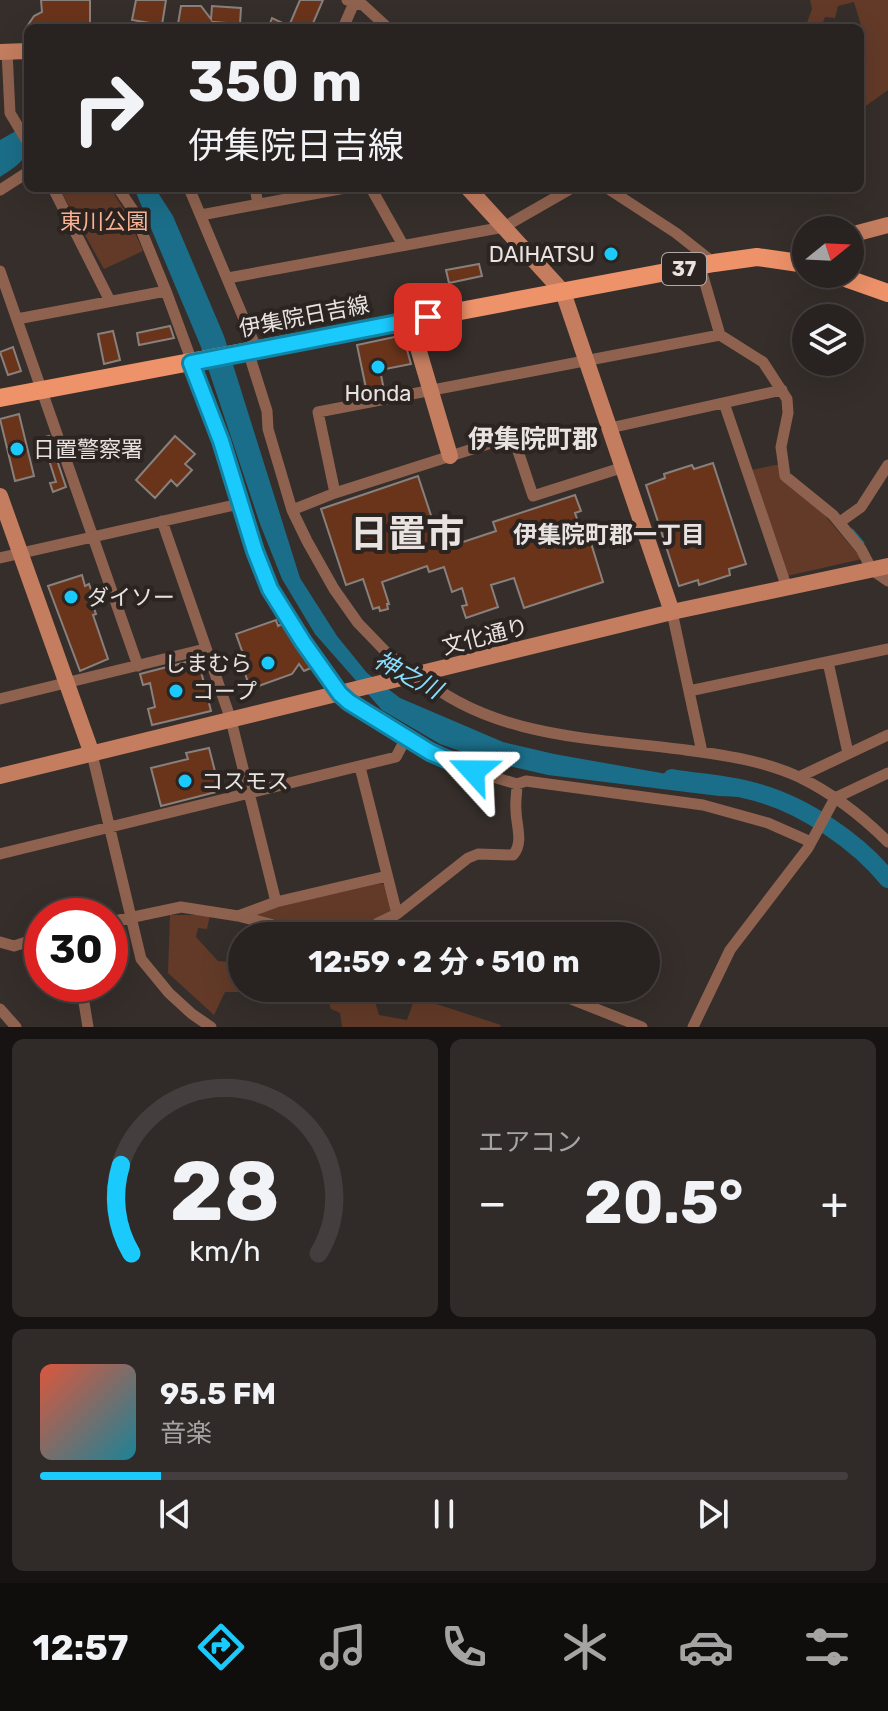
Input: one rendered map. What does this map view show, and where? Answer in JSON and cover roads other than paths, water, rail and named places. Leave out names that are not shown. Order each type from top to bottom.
[{"type":"main road","name":"伊集院日吉線","points":[[0,398],[707,264],[757,257],[792,262]]},
{"type":"main road","points":[[864,285],[888,293]]},
{"type":"street","points":[[344,24],[350,2],[363,5],[384,24]]},
{"type":"street","points":[[24,51],[3,52],[8,117],[24,138]]},
{"type":"street","points":[[0,190],[24,175]]},
{"type":"street","points":[[55,192],[110,301]]},
{"type":"street","points":[[121,192],[133,210],[195,362],[239,504],[270,589],[303,642],[361,711],[406,738],[473,771],[517,784],[526,781],[703,805],[812,839]]},
{"type":"street","points":[[191,192],[228,278],[292,510],[334,589],[358,623],[387,653],[414,676],[452,700],[505,721],[539,730],[732,756],[799,777],[869,823],[888,842]]},
{"type":"street","points":[[256,192],[258,204]]},
{"type":"street","points":[[201,215],[323,192]]},
{"type":"street","points":[[373,192],[403,245]]},
{"type":"street","points":[[472,192],[563,292],[672,612],[702,752]]},
{"type":"street","points":[[228,278],[504,227],[565,192]]},
{"type":"street","points":[[613,192],[676,233],[707,264],[720,335]]},
{"type":"street","points":[[864,231],[888,225]]},
{"type":"street","points":[[0,271],[138,666]]},
{"type":"street","points":[[17,319],[166,291]]},
{"type":"street","points":[[410,321],[450,456]]},
{"type":"street","points":[[335,493],[318,412],[720,335],[763,362],[782,390],[788,406],[781,447],[785,476],[842,520],[888,581]]},
{"type":"street","points":[[610,428],[782,390]]},
{"type":"street","points":[[724,403],[787,588]]},
{"type":"street","points":[[292,510],[335,493],[513,436],[533,496],[624,467]]},
{"type":"street","points":[[842,520],[861,507],[888,465]]},
{"type":"street","points":[[0,496],[92,754],[136,948],[150,972],[192,1014],[211,1027]]},
{"type":"street","points":[[0,558],[239,504]]},
{"type":"street","points":[[162,521],[231,720],[276,902]]},
{"type":"street","name":"文化通り","points":[[0,776],[672,612],[880,568]]},
{"type":"street","points":[[0,699],[205,649]]},
{"type":"street","points":[[689,691],[888,649]]},
{"type":"street","points":[[828,662],[848,753]]},
{"type":"street","points":[[799,777],[888,735]]},
{"type":"street","points":[[0,854],[396,757],[406,738]]},
{"type":"street","points":[[360,767],[387,876],[392,922]]},
{"type":"street","points":[[693,1027],[730,950],[812,839],[833,801],[888,773]]},
{"type":"street","points":[[380,922],[392,917],[468,858],[478,854],[507,856],[517,851],[520,840],[516,812],[517,784]]},
{"type":"street","points":[[238,916],[276,902],[387,876]]},
{"type":"street","points":[[128,919],[181,907],[262,922]]},
{"type":"street","points":[[0,942],[14,946],[24,943]]},
{"type":"street","points":[[84,1002],[88,1027]]},
{"type":"street","points":[[579,1002],[642,1027]]},
{"type":"street","points":[[0,1009],[16,1027]]},
{"type":"water","points":[[24,126],[24,156],[0,177],[0,140]]},
{"type":"water","points":[[136,192],[158,192],[173,216],[224,336],[300,578],[337,636],[367,673],[400,698],[503,742],[667,774],[743,797],[548,775],[488,761],[440,744],[382,710],[315,634],[282,579],[260,524],[201,347]]},
{"type":"waterway","points":[[852,530],[863,543]]},
{"type":"waterway","name":"神之川","points":[[672,778],[749,790],[777,799],[830,827],[862,852],[888,879]]},
{"type":"place","name":"DAIHATSU","points":[[611,254]]},
{"type":"place","name":"Honda","points":[[378,367]]},
{"type":"place","name":"日置警察署","points":[[17,449]]},
{"type":"place","name":"ダイソー","points":[[71,597]]},
{"type":"place","name":"しまむら","points":[[268,663]]},
{"type":"place","name":"コープ","points":[[176,691]]},
{"type":"place","name":"コスモス","points":[[185,781]]},
{"type":"district","name":"伊集院町郡","points":[[533,439]]},
{"type":"district","name":"日置市","points":[[407,534]]},
{"type":"district","name":"伊集院町郡一丁目","points":[[609,535]]},
{"type":"park label","name":"東川公園","points":[[104,221]]}]
